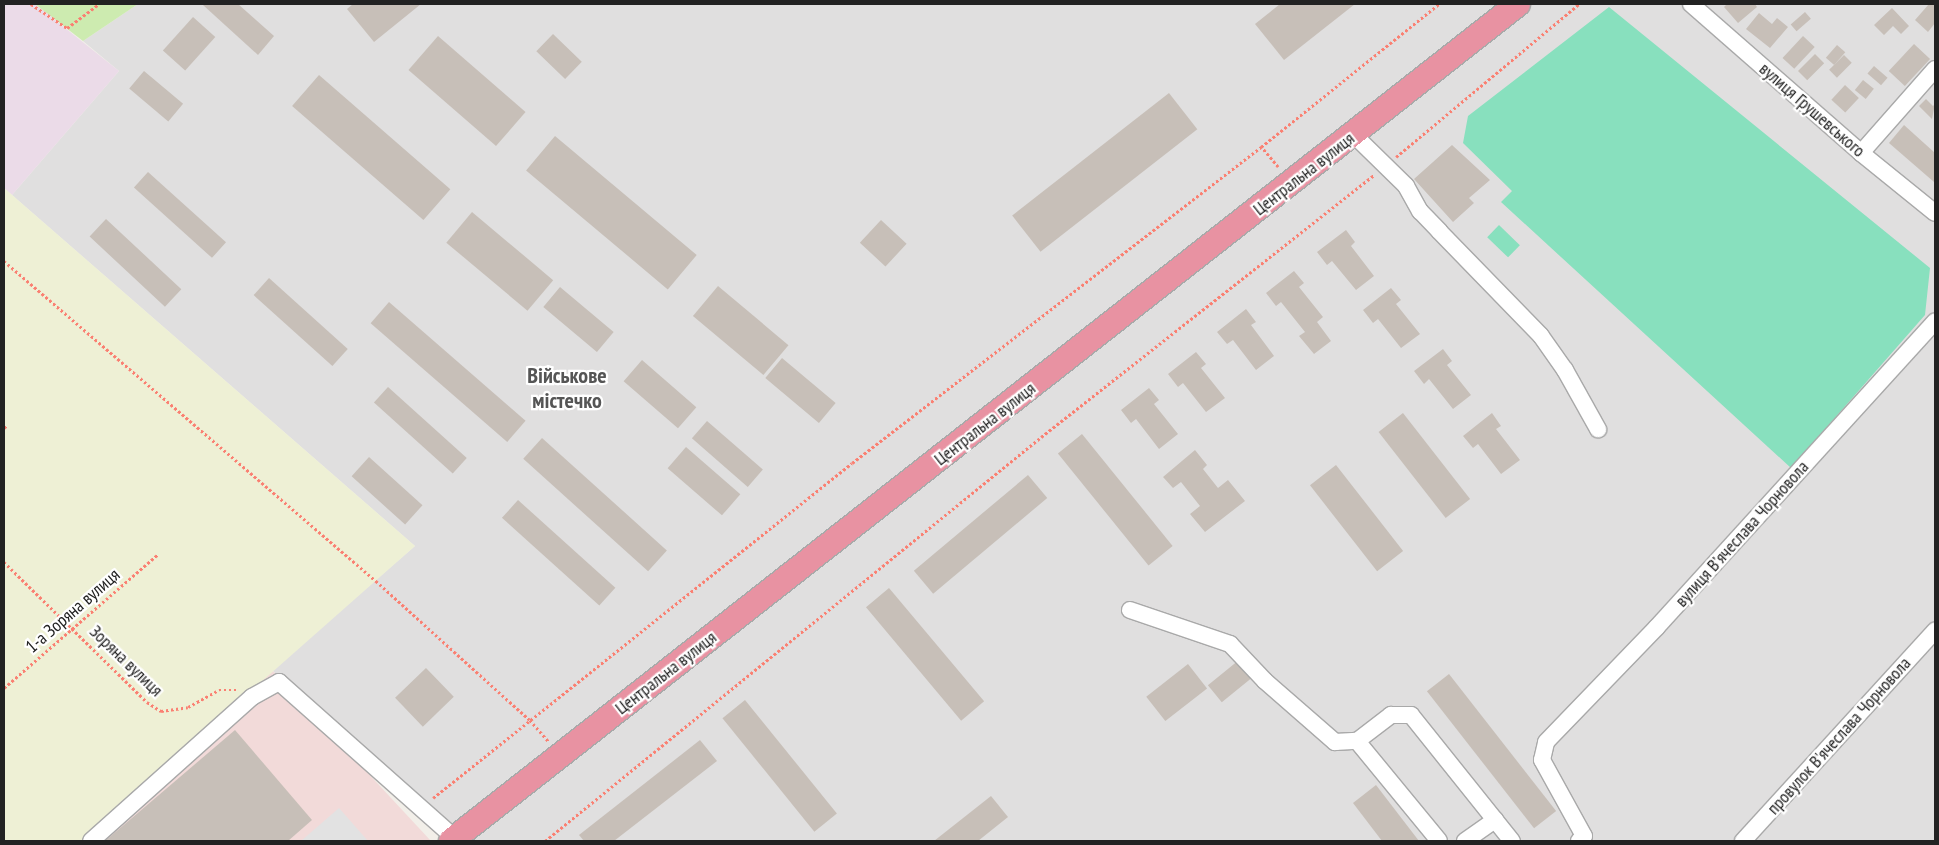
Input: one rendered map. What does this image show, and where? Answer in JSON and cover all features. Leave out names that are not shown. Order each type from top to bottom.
[{"type":"highway","name":"Центральна вулиця","points":[[453,840],[1518,4]]},
{"type":"street","name":"вулиця Грушевського","points":[[1691,4],[1861,153],[1935,213]]},
{"type":"street","points":[[1861,153],[1935,69]]},
{"type":"street","points":[[1354,134],[1406,186],[1426,218],[1541,336],[1565,370],[1598,428]]},
{"type":"street","name":"вулиця Вʼячеслава Чорновола","points":[[1583,840],[1542,760],[1546,742],[1657,627],[1935,322]]},
{"type":"street","points":[[1130,610],[1230,644],[1265,681],[1335,742],[1358,741],[1391,715],[1411,715],[1512,841]]},
{"type":"street","name":"провулок В'ячеслава Чорновола","points":[[1743,841],[1935,631]]},
{"type":"street","points":[[91,841],[252,697],[279,682],[453,840]]},
{"type":"street","points":[[1358,741],[1439,841]]},
{"type":"street","points":[[1465,841],[1495,820]]},
{"type":"path","points":[[31,4],[67,28],[99,4]]},
{"type":"path","points":[[419,809],[852,463],[1261,147],[1439,4]]},
{"type":"path","points":[[545,841],[1111,381],[1386,166],[1451,108],[1579,4]]},
{"type":"path","points":[[1261,147],[1281,170]]},
{"type":"path","points":[[4,262],[376,581],[530,720],[561,755]]},
{"type":"path","points":[[4,428],[7,424]]},
{"type":"path","name":"1-а Зоряна вулиця","points":[[4,688],[158,554]]},
{"type":"path","name":"Зоряна вулиця","points":[[4,562],[147,702],[161,711],[188,707],[206,695],[230,688],[252,697]]},
{"type":"shaded area","points":[[4,4],[35,4],[119,71],[12,195],[4,188]]},
{"type":"shaded area","points":[[138,4],[1690,4],[1935,213],[1935,841],[451,841],[272,670],[415,546],[12,195],[119,71],[83,41]]},
{"type":"shaded area","points":[[1693,4],[1935,4],[1935,209]]},
{"type":"shaded area","points":[[272,670],[431,841],[81,841]]},
{"type":"shaded area","points":[[339,808],[368,841],[301,841]]},
{"type":"green space","points":[[35,4],[138,4],[83,41]]},
{"type":"green space","points":[[1609,7],[1930,268],[1925,315],[1791,468],[1501,202],[1512,191],[1463,143],[1468,116]]},
{"type":"green space","points":[[4,188],[415,546],[81,841],[4,841]]},
{"type":"green space","points":[[1499,225],[1520,245],[1508,257],[1487,237]]},
{"type":"building","points":[[238,4],[274,36],[258,55],[203,5]]},
{"type":"building","points":[[353,4],[421,4],[374,42],[347,9]]},
{"type":"building","points":[[1280,4],[1355,4],[1284,60],[1255,24]]},
{"type":"building","points":[[1727,4],[1755,4],[1757,7],[1738,23],[1724,7]]},
{"type":"building","points":[[1929,4],[1935,4],[1935,23],[1928,32],[1915,20]]},
{"type":"building","points":[[1892,8],[1909,26],[1901,34],[1893,26],[1884,35],[1874,25]]},
{"type":"building","points":[[1805,12],[1811,19],[1797,31],[1791,24]]},
{"type":"building","points":[[1759,13],[1772,24],[1777,18],[1788,27],[1770,48],[1746,29]]},
{"type":"building","points":[[193,17],[215,37],[185,71],[163,50]]},
{"type":"building","points":[[553,34],[582,62],[565,79],[536,51]]},
{"type":"building","points":[[438,36],[526,112],[496,146],[408,70]]},
{"type":"building","points":[[1803,36],[1815,47],[1794,69],[1783,58]]},
{"type":"building","points":[[1914,44],[1930,59],[1905,86],[1889,71]]},
{"type":"building","points":[[1837,45],[1845,52],[1834,65],[1826,58]]},
{"type":"building","points":[[1815,54],[1824,63],[1807,80],[1798,71]]},
{"type":"building","points":[[1844,55],[1852,63],[1837,78],[1829,70]]},
{"type":"building","points":[[1874,66],[1888,78],[1881,85],[1867,74]]},
{"type":"building","points":[[144,71],[183,104],[168,121],[129,89]]},
{"type":"building","points":[[319,75],[450,189],[423,220],[292,106]]},
{"type":"building","points":[[1863,80],[1874,89],[1866,99],[1855,90]]},
{"type":"building","points":[[1845,85],[1859,98],[1845,113],[1831,100]]},
{"type":"building","points":[[1169,93],[1197,129],[1041,252],[1012,216]]},
{"type":"building","points":[[1926,99],[1933,106],[1935,104],[1932,119],[1919,106]]},
{"type":"building","points":[[1904,125],[1935,153],[1934,182],[1889,143]]},
{"type":"building","points":[[555,136],[697,255],[668,289],[526,170]]},
{"type":"building","points":[[1452,145],[1490,180],[1469,198],[1474,203],[1453,222],[1414,179]]},
{"type":"building","points":[[148,172],[226,242],[212,258],[134,188]]},
{"type":"building","points":[[472,212],[553,280],[527,311],[446,243]]},
{"type":"building","points":[[106,219],[181,289],[165,307],[90,237]]},
{"type":"building","points":[[881,220],[907,244],[885,267],[860,243]]},
{"type":"building","points":[[1346,230],[1355,242],[1351,246],[1374,276],[1356,290],[1332,261],[1327,265],[1317,252]]},
{"type":"building","points":[[1294,271],[1304,283],[1299,287],[1323,317],[1317,322],[1331,341],[1314,354],[1299,336],[1305,332],[1281,302],[1276,306],[1266,293]]},
{"type":"building","points":[[269,278],[348,349],[332,366],[254,295]]},
{"type":"building","points":[[718,286],[788,345],[763,375],[693,316]]},
{"type":"building","points":[[560,287],[614,332],[597,352],[543,307]]},
{"type":"building","points":[[1391,288],[1401,300],[1396,304],[1420,334],[1401,348],[1378,319],[1373,323],[1363,310]]},
{"type":"building","points":[[389,302],[526,421],[507,442],[371,323]]},
{"type":"building","points":[[1246,309],[1256,322],[1251,325],[1274,356],[1256,370],[1233,340],[1227,344],[1217,332]]},
{"type":"building","points":[[1443,349],[1452,361],[1447,365],[1471,395],[1453,409],[1429,379],[1424,384],[1414,371]]},
{"type":"building","points":[[1196,352],[1206,364],[1201,368],[1225,398],[1206,412],[1183,383],[1178,387],[1168,374]]},
{"type":"building","points":[[782,358],[836,403],[819,423],[765,378]]},
{"type":"building","points":[[642,360],[696,407],[678,428],[624,381]]},
{"type":"building","points":[[388,387],[467,458],[453,474],[374,403]]},
{"type":"building","points":[[1149,388],[1159,400],[1154,404],[1178,434],[1159,449],[1136,419],[1131,423],[1121,410]]},
{"type":"building","points":[[1403,413],[1470,499],[1446,518],[1379,432]]},
{"type":"building","points":[[1492,413],[1501,426],[1496,429],[1520,460],[1501,474],[1478,444],[1473,448],[1463,436]]},
{"type":"building","points":[[707,421],[763,470],[748,487],[692,438]]},
{"type":"building","points":[[1082,434],[1173,546],[1149,565],[1058,454]]},
{"type":"building","points":[[542,438],[667,550],[648,571],[523,459]]},
{"type":"building","points":[[686,447],[740,494],[722,515],[668,468]]},
{"type":"building","points":[[1195,450],[1207,465],[1203,469],[1218,488],[1228,480],[1245,501],[1205,532],[1190,514],[1200,506],[1181,482],[1173,488],[1163,477]]},
{"type":"building","points":[[369,457],[423,505],[405,524],[352,476]]},
{"type":"building","points":[[1336,465],[1403,551],[1377,571],[1310,485]]},
{"type":"building","points":[[1028,475],[1047,498],[933,594],[914,571]]},
{"type":"building","points":[[518,500],[615,588],[599,605],[502,518]]},
{"type":"building","points":[[889,588],[984,701],[961,721],[866,607]]},
{"type":"building","points":[[1239,660],[1253,677],[1222,702],[1208,685]]},
{"type":"building","points":[[1188,664],[1207,688],[1165,721],[1146,697]]},
{"type":"building","points":[[426,668],[454,697],[423,727],[395,698]]},
{"type":"building","points":[[1449,674],[1556,811],[1534,828],[1427,691]]},
{"type":"building","points":[[745,700],[837,813],[814,832],[722,718]]},
{"type":"building","points":[[235,730],[312,820],[288,841],[105,841]]},
{"type":"building","points":[[700,740],[717,761],[614,841],[584,841],[579,835]]},
{"type":"building","points":[[1376,785],[1419,841],[1382,841],[1353,803]]},
{"type":"building","points":[[991,796],[1008,817],[978,841],[934,841]]},
{"type":"district","name":"Військове містечко","points":[[567,388]]}]
